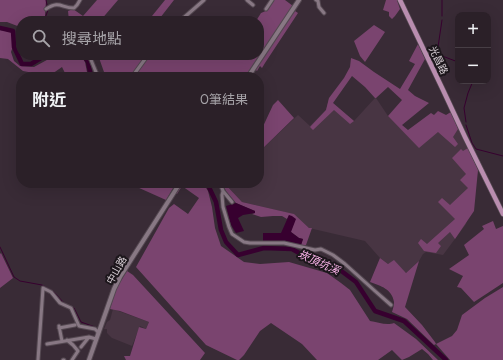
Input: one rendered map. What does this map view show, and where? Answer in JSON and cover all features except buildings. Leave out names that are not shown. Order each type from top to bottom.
[{"type":"main road","points":[[264,52],[298,0]]},
{"type":"main road","name":"光昌路","points":[[400,0],[503,214]]},
{"type":"main road","points":[[251,72],[259,60]]},
{"type":"main road","name":"中山路","points":[[88,360],[114,289],[120,277],[177,188]]},
{"type":"street","points":[[46,9],[57,4],[72,8],[76,7],[80,0]]},
{"type":"street","points":[[186,16],[204,0]]},
{"type":"street","points":[[247,0],[253,5]]},
{"type":"street","points":[[266,9],[272,0]]},
{"type":"street","points":[[316,0],[324,13]]},
{"type":"street","points":[[91,60],[96,72]]},
{"type":"street","points":[[136,72],[144,60]]},
{"type":"street","points":[[222,188],[232,202]]},
{"type":"street","points":[[223,191],[223,207],[232,234],[244,242],[284,243],[315,250],[321,249],[333,254],[392,305]]},
{"type":"street","points":[[38,360],[43,288],[51,292],[60,302],[71,308],[79,326],[98,332]]},
{"type":"street","points":[[62,341],[59,327],[75,325]]},
{"type":"street","points":[[47,344],[89,337],[96,339]]},
{"type":"street","points":[[81,347],[89,337]]},
{"type":"street","points":[[67,340],[78,351],[72,360]]},
{"type":"shaded area","points":[[0,0],[46,0],[45,16],[16,16],[16,25],[7,22],[0,22]]},
{"type":"shaded area","points":[[97,0],[118,0],[104,16],[83,16]]},
{"type":"shaded area","points":[[165,0],[174,0],[162,16],[152,16]]},
{"type":"shaded area","points":[[274,0],[285,0],[293,6],[264,49],[264,16],[259,16],[261,13],[268,10]]},
{"type":"shaded area","points":[[386,0],[397,0],[400,9],[392,19],[389,16],[389,12],[383,10]]},
{"type":"shaded area","points":[[73,9],[83,16],[68,16],[68,11]]},
{"type":"shaded area","points":[[295,11],[298,13],[262,68],[260,66],[257,71],[254,68],[260,60],[264,60],[264,54]]},
{"type":"shaded area","points":[[374,25],[385,32],[365,62],[360,56],[354,41]]},
{"type":"shaded area","points":[[0,30],[12,32],[13,46],[11,52],[14,61],[20,66],[34,67],[47,60],[84,60],[87,72],[64,72],[62,67],[55,72],[28,72],[23,71],[8,59],[0,58]]},
{"type":"shaded area","points":[[418,44],[425,59],[408,90],[415,96],[429,103],[402,125],[408,130],[431,113],[434,115],[438,111],[446,115],[451,112],[458,129],[453,137],[458,144],[455,147],[438,132],[419,148],[388,116],[402,100],[388,87],[375,98],[352,76],[333,103],[354,121],[350,124],[334,110],[313,130],[310,127],[326,110],[329,98],[344,78],[350,67],[351,58],[359,61],[400,89],[415,64],[409,61]]},
{"type":"shaded area","points":[[100,60],[256,60],[248,72],[104,72]]},
{"type":"shaded area","points":[[329,98],[354,121],[376,98],[388,116],[419,147],[443,114],[446,115],[451,112],[478,171],[466,224],[443,255],[426,252],[406,273],[394,261],[388,264],[380,258],[365,241],[309,228],[293,214],[242,202],[229,188],[264,188],[264,147],[298,115],[310,126],[326,110]]},
{"type":"shaded area","points":[[278,100],[294,118],[264,147],[264,124],[273,105]]},
{"type":"shaded area","points":[[468,148],[478,170],[474,211],[455,239],[450,232],[438,243],[441,246],[436,253],[424,251],[418,243],[421,239],[427,244],[455,219],[438,202],[442,198],[450,205],[468,188],[460,180],[466,174],[452,158],[461,149],[463,151]]},
{"type":"shaded area","points":[[139,188],[173,188],[166,200]]},
{"type":"shaded area","points":[[178,188],[181,188],[177,194],[175,193]]},
{"type":"shaded area","points":[[185,188],[206,188],[212,207],[215,228],[221,246],[244,262],[260,264],[289,262],[327,273],[350,290],[370,321],[385,324],[394,323],[416,339],[438,360],[433,360],[422,349],[402,360],[392,350],[378,360],[317,360],[302,344],[271,323],[260,331],[239,360],[206,345],[136,267],[169,208],[174,204],[188,214],[199,198]]},
{"type":"shaded area","points":[[224,188],[229,188],[242,202],[294,214],[309,228],[312,228],[306,245],[301,245],[303,239],[291,232],[289,215],[287,219],[282,216],[261,217],[252,214],[255,213],[255,211],[236,203]]},
{"type":"shaded area","points":[[236,203],[255,211],[255,213],[243,215],[238,218],[244,231],[236,233],[231,225],[226,206]]},
{"type":"shaded area","points":[[289,215],[296,219],[291,232],[303,239],[301,245],[289,242],[263,242],[263,233],[281,233]]},
{"type":"shaded area","points":[[493,221],[496,229],[503,226],[503,283],[474,302],[461,288],[457,287],[463,276],[449,269],[469,255],[464,245],[484,229],[482,226]]},
{"type":"shaded area","points":[[1,253],[13,278],[0,288],[0,254]]},
{"type":"shaded area","points":[[380,258],[388,264],[394,260],[406,273],[419,261],[405,307],[422,325],[436,344],[434,345],[407,319],[392,312],[394,302],[391,294],[378,285],[370,282]]},
{"type":"shaded area","points":[[127,271],[133,275],[205,353],[200,360],[126,360],[124,356],[130,356],[139,327],[146,329],[149,322],[120,311],[110,309],[116,289]]},
{"type":"shaded area","points":[[503,287],[503,360],[450,360],[436,344],[452,336],[457,330],[462,315]]},
{"type":"shaded area","points":[[113,309],[149,322],[146,329],[140,326],[132,346],[112,338],[107,333],[107,329],[104,329],[107,322],[110,320]]},
{"type":"waterway","points":[[46,0],[48,10],[46,16]]},
{"type":"waterway","points":[[442,0],[442,16]]},
{"type":"waterway","points":[[442,20],[437,54],[455,61]]},
{"type":"waterway","name":"崁頂坑溪","points":[[0,28],[13,31],[14,47],[16,51]]},
{"type":"waterway","name":"崁頂坑溪","points":[[20,60],[22,64],[31,64],[38,60]]},
{"type":"waterway","name":"崁頂坑溪","points":[[87,60],[90,72]]},
{"type":"waterway","points":[[466,122],[464,108],[472,84]]},
{"type":"waterway","points":[[466,125],[472,143],[476,149],[503,156]]},
{"type":"waterway","name":"崁頂坑溪","points":[[209,188],[216,202],[221,230],[226,242],[238,255],[264,248],[292,249],[320,265],[340,270],[356,282],[375,311],[404,321],[446,360]]},
{"type":"waterway","points":[[0,247],[14,277],[20,281],[42,285],[53,291],[66,304]]},
{"type":"waterway","points":[[72,307],[74,308],[81,322],[95,327]]}]
